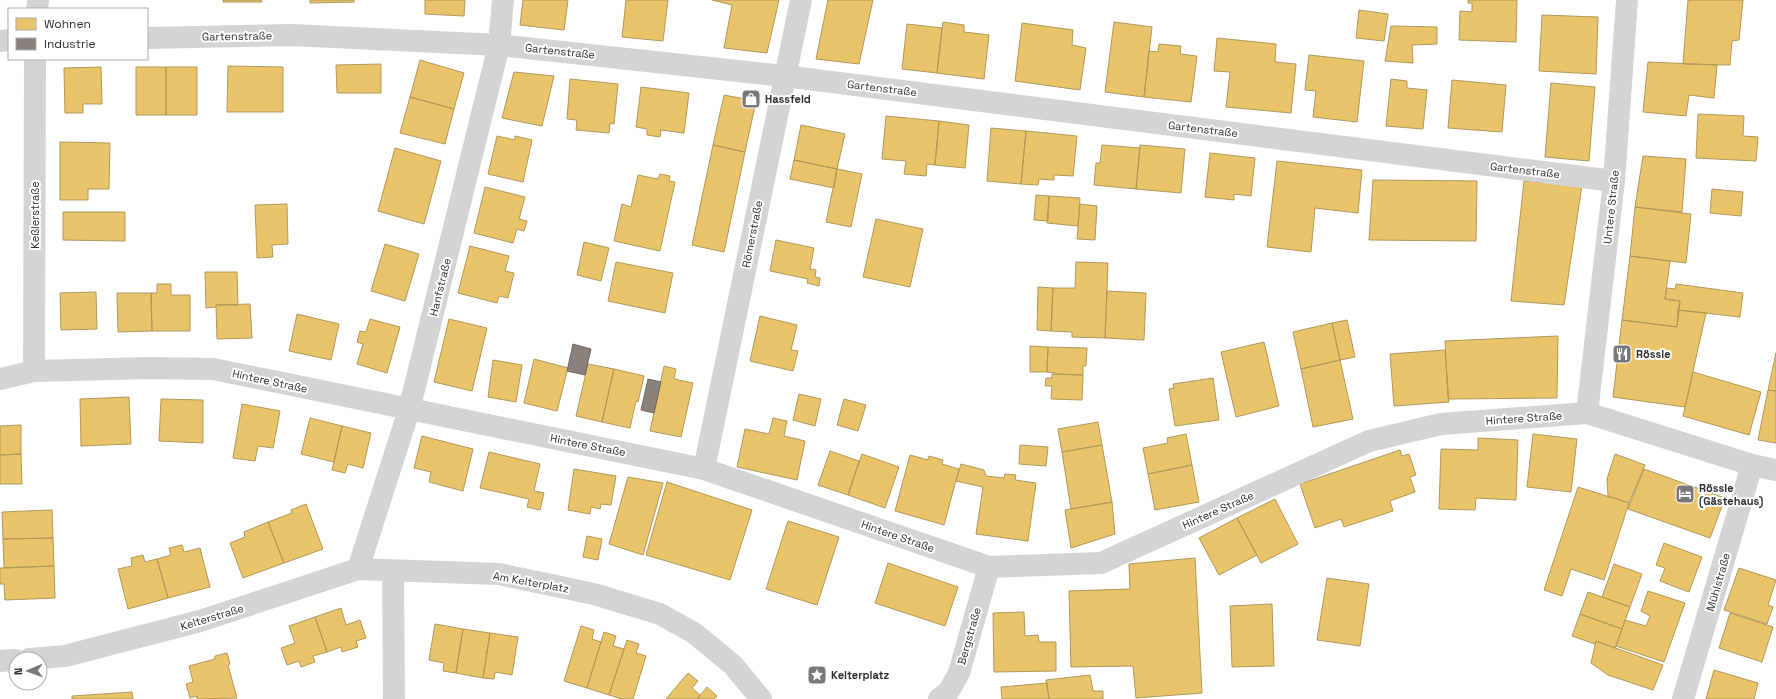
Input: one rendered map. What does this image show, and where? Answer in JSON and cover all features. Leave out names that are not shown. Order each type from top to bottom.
[{"type":"street","name":"Hanfstraße","points":[[358,569],[409,410],[500,45],[503,0]]},
{"type":"street","name":"Römerstraße","points":[[704,469],[784,76],[801,0]]},
{"type":"street","name":"Untere Straße","points":[[1587,413],[1614,181],[1627,0]]},
{"type":"street","name":"Gartenstraße","points":[[148,38],[292,35],[500,45],[784,76],[1614,181]]},
{"type":"street","name":"Keßlerstraße","points":[[34,372],[35,60]]},
{"type":"street","name":"Hintere Straße","points":[[0,379],[34,372],[149,368],[213,369],[704,469],[989,567],[1101,563],[1369,442],[1442,424],[1587,413],[1752,465],[1776,470]]},
{"type":"street","name":"Mühlstraße","points":[[1683,699],[1752,465]]},
{"type":"street","name":"Bergstraße","points":[[939,699],[949,691],[959,673],[989,567]]},
{"type":"street","name":"Kelterstraße","points":[[48,657],[65,656],[200,621],[358,569],[393,571]]},
{"type":"street","points":[[393,571],[394,699]]},
{"type":"street","name":"Am Kelterplatz","points":[[393,571],[499,574],[594,594],[660,614],[700,638],[732,665],[761,699]]},
{"type":"building: Wohnen","points":[[223,0],[261,0],[262,2],[223,2]]},
{"type":"building: Wohnen","points":[[310,0],[354,0],[354,2],[310,3]]},
{"type":"building: Wohnen","points":[[425,0],[465,0],[464,16],[425,14]]},
{"type":"building: Wohnen","points":[[523,0],[568,0],[564,30],[520,25]]},
{"type":"building: Wohnen","points":[[626,0],[668,0],[663,41],[622,37]]},
{"type":"building: Wohnen","points":[[712,0],[779,0],[767,53],[724,48],[732,5]]},
{"type":"building: Wohnen","points":[[828,0],[873,0],[859,64],[816,59]]},
{"type":"building: Wohnen","points":[[1468,0],[1517,0],[1516,42],[1459,40],[1460,11],[1472,12],[1472,3],[1468,3]]},
{"type":"building: Wohnen","points":[[1688,0],[1743,0],[1739,40],[1732,41],[1730,65],[1683,64]]},
{"type":"building: Wohnen","points":[[1359,10],[1388,14],[1384,41],[1356,38]]},
{"type":"building: Wohnen","points":[[1542,15],[1598,17],[1596,74],[1539,71]]},
{"type":"building: Wohnen","points":[[943,22],[964,25],[964,32],[989,35],[984,79],[937,73]]},
{"type":"building: Wohnen","points":[[1114,22],[1152,27],[1144,97],[1105,92]]},
{"type":"building: Wohnen","points":[[1022,23],[1073,30],[1072,45],[1086,48],[1080,90],[1015,81]]},
{"type":"building: Wohnen","points":[[907,24],[942,28],[937,73],[902,69]]},
{"type":"building: Wohnen","points":[[1391,26],[1437,27],[1437,44],[1412,45],[1413,63],[1385,61]]},
{"type":"building: Wohnen","points":[[1217,38],[1276,44],[1275,62],[1296,64],[1291,113],[1226,107],[1230,72],[1214,71]]},
{"type":"building: Wohnen","points":[[1159,44],[1181,46],[1180,54],[1197,56],[1191,102],[1144,97],[1149,51],[1158,52]]},
{"type":"building: Wohnen","points":[[1309,55],[1364,61],[1357,122],[1313,117],[1316,91],[1305,90]]},
{"type":"building: Wohnen","points":[[420,60],[464,73],[454,109],[410,97]]},
{"type":"building: Wohnen","points":[[1648,62],[1717,65],[1714,98],[1689,95],[1686,116],[1643,112]]},
{"type":"building: Wohnen","points":[[381,64],[381,93],[337,93],[336,65]]},
{"type":"building: Wohnen","points":[[228,66],[283,67],[283,112],[227,112]]},
{"type":"building: Wohnen","points":[[101,67],[102,104],[83,104],[83,113],[65,113],[64,68]]},
{"type":"building: Wohnen","points":[[136,67],[166,67],[166,115],[136,115]]},
{"type":"building: Wohnen","points":[[166,67],[197,67],[197,115],[166,115]]},
{"type":"building: Wohnen","points":[[514,72],[554,76],[542,126],[502,118]]},
{"type":"building: Wohnen","points":[[570,79],[618,84],[614,124],[610,123],[609,133],[576,130],[577,120],[567,119]]},
{"type":"building: Wohnen","points":[[1391,79],[1407,81],[1407,88],[1427,90],[1423,129],[1386,126]]},
{"type":"building: Wohnen","points":[[1452,80],[1506,85],[1502,132],[1448,128]]},
{"type":"building: Wohnen","points":[[1551,83],[1595,87],[1589,161],[1545,157]]},
{"type":"building: Wohnen","points":[[641,87],[689,93],[684,133],[661,130],[660,137],[647,135],[647,129],[636,127]]},
{"type":"building: Wohnen","points":[[724,95],[756,101],[745,152],[713,145]]},
{"type":"building: Wohnen","points":[[410,97],[454,109],[445,144],[400,133]]},
{"type":"building: Wohnen","points":[[1698,114],[1744,116],[1743,136],[1758,137],[1756,161],[1696,158]]},
{"type":"building: Wohnen","points":[[886,116],[939,121],[935,165],[927,164],[926,176],[904,174],[906,161],[882,159]]},
{"type":"building: Wohnen","points":[[939,121],[969,125],[965,168],[935,165]]},
{"type":"building: Wohnen","points":[[801,125],[845,134],[837,169],[794,160]]},
{"type":"building: Wohnen","points":[[991,128],[1026,131],[1021,184],[987,181]]},
{"type":"building: Wohnen","points":[[1026,131],[1077,136],[1073,176],[1054,175],[1054,180],[1039,179],[1038,185],[1021,184]]},
{"type":"building: Wohnen","points":[[497,136],[515,140],[515,136],[532,140],[523,182],[488,174]]},
{"type":"building: Wohnen","points":[[60,142],[110,143],[109,189],[88,189],[88,200],[60,200]]},
{"type":"building: Wohnen","points":[[713,145],[745,152],[724,252],[692,245]]},
{"type":"building: Wohnen","points":[[1102,145],[1140,148],[1136,189],[1094,185],[1096,163],[1100,163]]},
{"type":"building: Wohnen","points":[[1140,145],[1185,149],[1181,193],[1136,189]]},
{"type":"building: Wohnen","points":[[395,148],[441,161],[424,224],[378,211]]},
{"type":"building: Wohnen","points":[[1210,153],[1255,158],[1251,196],[1234,194],[1234,200],[1205,197]]},
{"type":"building: Wohnen","points":[[1643,156],[1686,159],[1682,212],[1635,207]]},
{"type":"building: Wohnen","points":[[794,160],[837,169],[834,188],[790,179]]},
{"type":"building: Wohnen","points":[[1277,161],[1362,170],[1358,213],[1315,208],[1311,252],[1267,247]]},
{"type":"building: Wohnen","points":[[837,169],[862,174],[851,227],[826,222]]},
{"type":"building: Wohnen","points":[[660,174],[670,176],[669,181],[675,182],[660,251],[614,241],[622,204],[631,207],[638,175],[658,179]]},
{"type":"building: Wohnen","points":[[1373,180],[1477,181],[1476,241],[1369,240]]},
{"type":"building: Wohnen","points":[[1524,181],[1582,185],[1564,305],[1511,301]]},
{"type":"building: Wohnen","points":[[485,187],[525,197],[519,219],[527,221],[524,231],[517,229],[513,243],[474,233]]},
{"type":"building: Wohnen","points":[[1712,189],[1743,192],[1741,216],[1710,213]]},
{"type":"building: Wohnen","points":[[1036,195],[1049,196],[1048,221],[1034,220]]},
{"type":"building: Wohnen","points":[[1049,196],[1080,198],[1078,226],[1047,223]]},
{"type":"building: Wohnen","points":[[287,204],[288,244],[272,245],[273,257],[257,258],[255,205]]},
{"type":"building: Wohnen","points":[[1080,204],[1097,206],[1095,240],[1077,239]]},
{"type":"building: Wohnen","points":[[1635,207],[1691,214],[1686,263],[1630,256]]},
{"type":"building: Wohnen","points":[[63,212],[125,212],[125,241],[63,240]]},
{"type":"building: Wohnen","points":[[876,219],[923,229],[910,287],[863,277]]},
{"type":"building: Wohnen","points":[[776,240],[814,248],[810,269],[816,270],[815,277],[820,278],[819,286],[807,283],[808,279],[770,271]]},
{"type":"building: Wohnen","points":[[584,242],[609,248],[601,281],[577,275]]},
{"type":"building: Wohnen","points":[[385,244],[419,254],[405,301],[371,291]]},
{"type":"building: Wohnen","points":[[470,246],[509,256],[505,271],[514,273],[508,298],[499,296],[497,303],[458,293]]},
{"type":"building: Wohnen","points":[[1630,256],[1670,261],[1665,299],[1680,301],[1677,327],[1622,320]]},
{"type":"building: Wohnen","points":[[616,262],[673,273],[665,313],[608,301]]},
{"type":"building: Wohnen","points":[[1076,262],[1108,263],[1105,338],[1072,337],[1072,332],[1051,331],[1053,288],[1075,288]]},
{"type":"building: Wohnen","points":[[205,272],[237,272],[238,305],[216,305],[216,307],[206,308]]},
{"type":"building: Wohnen","points":[[157,284],[171,284],[171,295],[190,295],[190,331],[152,331],[151,293],[157,293]]},
{"type":"building: Wohnen","points":[[1676,284],[1743,293],[1740,317],[1678,310],[1680,301],[1665,299],[1667,288],[1675,289]]},
{"type":"building: Wohnen","points":[[1038,287],[1053,288],[1051,331],[1037,330]]},
{"type":"building: Wohnen","points":[[1107,291],[1146,293],[1144,340],[1105,338]]},
{"type":"building: Wohnen","points":[[96,292],[97,329],[61,330],[60,293]]},
{"type":"building: Wohnen","points":[[117,293],[151,293],[152,331],[118,332]]},
{"type":"building: Wohnen","points":[[250,304],[252,338],[217,339],[216,305]]},
{"type":"building: Wohnen","points":[[1678,310],[1706,313],[1685,407],[1613,397],[1622,320],[1677,327]]},
{"type":"building: Wohnen","points":[[297,314],[339,324],[331,360],[289,351]]},
{"type":"building: Wohnen","points":[[760,316],[797,325],[791,350],[798,351],[793,371],[750,361]]},
{"type":"building: Wohnen","points":[[370,319],[400,327],[387,373],[357,364],[363,344],[357,342],[360,331],[366,332]]},
{"type":"building: Wohnen","points":[[449,319],[487,328],[472,391],[434,382]]},
{"type":"building: Wohnen","points":[[1347,320],[1355,357],[1340,360],[1332,323]]},
{"type":"building: Wohnen","points":[[1332,323],[1340,360],[1301,369],[1293,332]]},
{"type":"building: Wohnen","points":[[1558,336],[1557,398],[1448,399],[1445,341]]},
{"type":"building: Wohnen","points":[[1264,342],[1279,406],[1236,417],[1221,352]]},
{"type":"building: Wohnen","points":[[1030,346],[1048,347],[1047,372],[1030,372]]},
{"type":"building: Wohnen","points":[[1048,347],[1087,348],[1086,366],[1083,366],[1083,375],[1054,374],[1055,373],[1047,372]]},
{"type":"building: Wohnen","points":[[1445,350],[1449,402],[1394,406],[1390,354]]},
{"type":"building: Wohnen","points":[[1776,353],[1776,391],[1768,390]]},
{"type":"building: Wohnen","points":[[534,359],[568,368],[557,411],[524,403]]},
{"type":"building: Wohnen","points":[[493,360],[522,365],[516,402],[488,397]]},
{"type":"building: Wohnen","points":[[1340,360],[1353,419],[1313,427],[1301,369]]},
{"type":"building: Wohnen","points":[[588,364],[614,369],[602,422],[576,416]]},
{"type":"building: Wohnen","points":[[664,366],[676,369],[674,379],[693,383],[681,437],[650,431]]},
{"type":"building: Wohnen","points":[[614,369],[644,376],[638,402],[636,401],[630,428],[602,422]]},
{"type":"building: Wohnen","points":[[1693,372],[1761,392],[1749,435],[1683,416]]},
{"type":"building: Wohnen","points":[[1052,374],[1083,375],[1082,400],[1051,399],[1052,386],[1045,386],[1046,378],[1052,378]]},
{"type":"building: Wohnen","points":[[1213,378],[1219,420],[1175,426],[1169,389],[1174,388],[1173,384]]},
{"type":"building: Wohnen","points":[[1768,390],[1776,391],[1776,443],[1758,440]]},
{"type":"building: Wohnen","points":[[799,394],[821,399],[815,426],[793,420]]},
{"type":"building: Wohnen","points":[[129,397],[131,444],[81,446],[80,399]]},
{"type":"building: Wohnen","points":[[161,399],[203,400],[203,443],[159,441]]},
{"type":"building: Wohnen","points":[[844,399],[866,405],[858,431],[837,425]]},
{"type":"building: Wohnen","points":[[242,404],[280,411],[273,448],[258,446],[255,461],[233,458]]},
{"type":"building: Wohnen","points":[[310,418],[342,426],[334,462],[301,454]]},
{"type":"building: Wohnen","points":[[773,418],[787,421],[784,436],[805,441],[797,480],[737,467],[745,429],[769,434]]},
{"type":"building: Wohnen","points":[[1098,422],[1102,445],[1062,452],[1058,429]]},
{"type":"building: Wohnen","points":[[21,425],[21,454],[0,455],[0,426]]},
{"type":"building: Wohnen","points":[[342,426],[371,433],[363,468],[348,464],[345,473],[332,470]]},
{"type":"building: Wohnen","points":[[1186,434],[1192,465],[1148,474],[1143,448],[1168,443],[1167,438]]},
{"type":"building: Wohnen","points":[[1533,434],[1577,439],[1571,492],[1527,487]]},
{"type":"building: Wohnen","points":[[422,436],[473,449],[463,491],[429,482],[431,472],[414,468]]},
{"type":"building: Wohnen","points":[[1478,438],[1518,440],[1516,500],[1476,498],[1475,510],[1439,509],[1441,449],[1478,450]]},
{"type":"building: Wohnen","points":[[1020,445],[1048,447],[1046,466],[1019,464]]},
{"type":"building: Wohnen","points":[[1102,445],[1112,502],[1071,509],[1062,452]]},
{"type":"building: Wohnen","points":[[1400,450],[1402,456],[1409,454],[1416,475],[1410,477],[1415,492],[1390,501],[1393,511],[1344,527],[1341,519],[1315,528],[1300,484]]},
{"type":"building: Wohnen","points":[[830,451],[859,461],[848,495],[818,485]]},
{"type":"building: Wohnen","points":[[489,452],[540,464],[534,491],[544,493],[540,510],[527,507],[529,499],[480,488]]},
{"type":"building: Wohnen","points":[[21,454],[22,484],[0,484],[0,455]]},
{"type":"building: Wohnen","points":[[862,454],[899,467],[885,508],[848,495]]},
{"type":"building: Wohnen","points":[[1615,454],[1645,465],[1629,503],[1608,496],[1607,479]]},
{"type":"building: Wohnen","points":[[910,455],[928,460],[929,456],[943,460],[942,464],[959,469],[944,525],[895,511]]},
{"type":"building: Wohnen","points":[[961,464],[984,470],[986,476],[1004,478],[1005,474],[1016,475],[1015,480],[1036,483],[1028,541],[976,534],[983,487],[956,481]]},
{"type":"building: Wohnen","points":[[1192,465],[1199,502],[1155,510],[1148,474]]},
{"type":"building: Wohnen","points":[[574,469],[616,476],[611,505],[601,504],[600,509],[591,507],[590,514],[568,510]]},
{"type":"building: Wohnen","points":[[1644,469],[1725,498],[1710,538],[1628,509]]},
{"type":"building: Wohnen","points":[[628,477],[663,483],[643,555],[609,544]]},
{"type":"building: Wohnen","points":[[667,482],[752,510],[730,580],[646,555]]},
{"type":"building: Wohnen","points":[[1578,487],[1629,503],[1604,580],[1571,569],[1562,596],[1544,590]]},
{"type":"building: Wohnen","points":[[1275,499],[1298,544],[1261,563],[1237,518]]},
{"type":"building: Wohnen","points":[[1112,502],[1115,534],[1071,548],[1065,510]]},
{"type":"building: Wohnen","points":[[306,504],[323,549],[284,563],[268,522],[292,513],[291,510]]},
{"type":"building: Wohnen","points":[[52,510],[53,538],[3,539],[2,512]]},
{"type":"building: Wohnen","points":[[1237,518],[1257,555],[1219,575],[1199,538]]},
{"type":"building: Wohnen","points":[[788,521],[839,537],[817,605],[766,589]]},
{"type":"building: Wohnen","points":[[268,522],[284,563],[243,578],[230,543],[245,537],[244,532]]},
{"type":"building: Wohnen","points":[[587,536],[602,539],[598,560],[583,557]]},
{"type":"building: Wohnen","points":[[53,538],[54,566],[4,568],[3,539]]},
{"type":"building: Wohnen","points":[[1664,543],[1702,557],[1689,592],[1660,581],[1665,568],[1656,565]]},
{"type":"building: Wohnen","points":[[182,545],[184,552],[200,548],[210,587],[168,598],[157,559],[171,555],[169,548]]},
{"type":"building: Wohnen","points":[[143,555],[145,562],[157,559],[168,598],[128,609],[118,569],[132,566],[131,558]]},
{"type":"building: Wohnen","points":[[1195,558],[1202,693],[1136,698],[1133,666],[1071,667],[1069,591],[1130,589],[1129,564]]},
{"type":"building: Wohnen","points":[[888,563],[958,587],[945,626],[875,603]]},
{"type":"building: Wohnen","points":[[1614,564],[1642,574],[1630,607],[1602,597]]},
{"type":"building: Wohnen","points":[[54,566],[55,598],[5,600],[4,584],[0,584],[0,568]]},
{"type":"building: Wohnen","points":[[1739,568],[1776,580],[1768,605],[1773,607],[1767,624],[1724,610]]},
{"type":"building: Wohnen","points":[[1327,578],[1369,584],[1360,646],[1317,640]]},
{"type":"building: Wohnen","points":[[1648,591],[1685,603],[1664,662],[1616,646],[1625,620],[1646,626],[1650,616],[1641,611]]},
{"type":"building: Wohnen","points":[[1588,592],[1630,607],[1622,629],[1580,614]]},
{"type":"building: Wohnen","points":[[1272,604],[1274,666],[1232,667],[1230,606]]},
{"type":"building: Wohnen","points":[[341,608],[346,625],[360,620],[366,638],[356,641],[358,647],[342,652],[341,647],[327,652],[315,617]]},
{"type":"building: Wohnen","points":[[1024,612],[1025,636],[1038,635],[1039,642],[1056,642],[1056,671],[994,672],[993,613]]},
{"type":"building: Wohnen","points":[[1730,613],[1773,627],[1762,662],[1719,648]]},
{"type":"building: Wohnen","points":[[1580,614],[1622,629],[1615,648],[1596,641],[1595,644],[1572,636]]},
{"type":"building: Wohnen","points":[[315,617],[327,652],[313,656],[315,662],[301,667],[299,661],[287,665],[281,648],[295,643],[289,626]]},
{"type":"building: Wohnen","points":[[435,624],[463,629],[456,673],[443,671],[444,663],[429,660]]},
{"type":"building: Wohnen","points":[[581,626],[594,630],[592,639],[601,642],[587,688],[564,681]]},
{"type":"building: Wohnen","points":[[463,629],[490,633],[483,678],[456,673]]},
{"type":"building: Wohnen","points":[[604,632],[616,636],[613,646],[624,649],[609,695],[587,688]]},
{"type":"building: Wohnen","points":[[490,633],[518,637],[512,675],[495,672],[494,679],[483,678]]},
{"type":"building: Wohnen","points":[[627,640],[639,644],[636,653],[646,656],[633,699],[622,699],[609,695]]},
{"type":"building: Wohnen","points":[[1596,641],[1663,665],[1653,690],[1608,675],[1591,663]]},
{"type":"building: Wohnen","points":[[227,653],[230,664],[228,665],[237,698],[197,699],[197,696],[190,698],[186,684],[193,682],[189,666],[215,659],[215,656]]},
{"type":"building: Wohnen","points":[[1714,670],[1758,683],[1754,699],[1706,699]]},
{"type":"building: Wohnen","points":[[688,673],[698,681],[692,688],[700,695],[697,699],[666,699]]},
{"type":"building: Wohnen","points":[[1090,675],[1093,691],[1103,691],[1103,699],[1049,699],[1046,680]]},
{"type":"building: Wohnen","points":[[1047,683],[1049,699],[1002,699],[1001,687]]},
{"type":"building: Wohnen","points":[[707,687],[717,696],[714,699],[697,699]]},
{"type":"building: Wohnen","points":[[132,692],[133,699],[72,699],[72,696]]},
{"type":"building: Industrie","points":[[573,344],[591,349],[585,375],[567,371]]},
{"type":"building: Industrie","points":[[648,379],[661,382],[654,413],[641,410]]},
{"type":"place","name":"Hassfeld","points":[[751,99]]},
{"type":"place","name":"Rössle","points":[[1622,354]]},
{"type":"place","name":"Rössle (Gästehaus)","points":[[1685,494]]},
{"type":"place","name":"Kelterplatz","points":[[817,675]]}]
